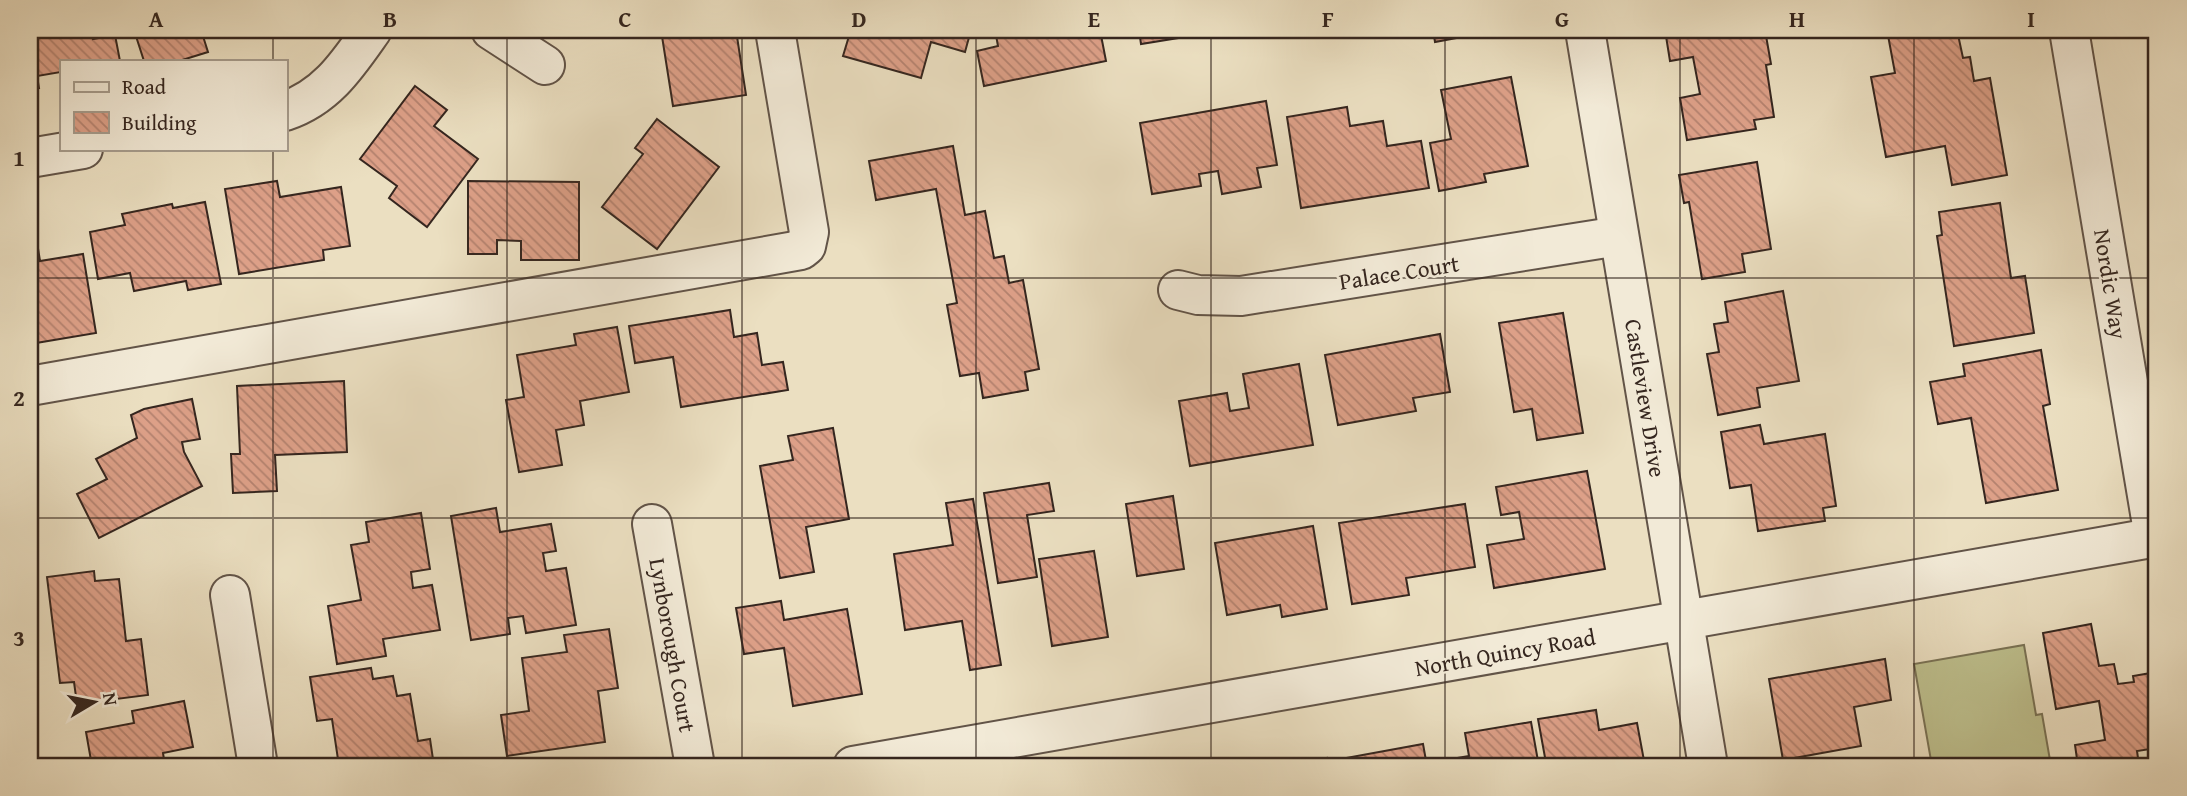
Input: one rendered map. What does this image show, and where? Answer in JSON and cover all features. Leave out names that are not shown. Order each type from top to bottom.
[{"type":"street","points":[[287,110],[303,104],[325,89],[348,64],[372,30]]},
{"type":"street","points":[[491,30],[545,65]]},
{"type":"street","points":[[30,386],[801,250],[806,246],[809,232],[775,30]]},
{"type":"street","name":"Castleview Drive","points":[[1584,30],[1708,766]]},
{"type":"street","name":"Nordic Way","points":[[2069,30],[2155,537]]},
{"type":"street","points":[[30,158],[77,150]]},
{"type":"street","name":"Palace Court","points":[[1178,290],[1198,295],[1241,296],[1619,236]]},
{"type":"street","name":"Lynborough Court","points":[[652,524],[695,766]]},
{"type":"street","name":"North Quincy Road","points":[[853,766],[2155,537]]},
{"type":"street","points":[[230,595],[258,766]]},
{"type":"green space","points":[[2024,645],[2036,715],[2042,714],[2051,766],[1932,766],[1914,664]]},
{"type":"building","points":[[30,30],[91,30],[93,39],[115,35],[120,60],[60,60],[60,72],[37,76],[39,88],[30,89]]},
{"type":"building","points":[[134,30],[214,30],[202,33],[208,52],[182,60],[144,60]]},
{"type":"building","points":[[661,30],[692,30],[692,34],[736,30],[746,95],[673,106]]},
{"type":"building","points":[[843,30],[971,30],[965,52],[931,42],[921,78],[843,56],[849,36],[842,35]]},
{"type":"building","points":[[995,30],[1100,30],[1106,61],[984,86],[977,51],[998,46]]},
{"type":"building","points":[[1139,30],[1228,30],[1141,44]]},
{"type":"building","points":[[1433,30],[1499,30],[1435,42]]},
{"type":"building","points":[[1665,30],[1765,30],[1771,64],[1766,65],[1774,117],[1754,120],[1756,129],[1687,140],[1680,98],[1700,94],[1693,57],[1670,61]]},
{"type":"building","points":[[1887,30],[1957,30],[1963,58],[1970,57],[1974,81],[1990,78],[2007,175],[1952,185],[1945,146],[1886,157],[1871,77],[1895,73]]},
{"type":"building","points":[[1511,77],[1528,166],[1484,174],[1486,182],[1439,191],[1430,143],[1451,139],[1441,90]]},
{"type":"building","points":[[415,86],[447,110],[434,126],[478,159],[427,227],[389,198],[397,186],[360,159]]},
{"type":"building","points":[[1266,101],[1277,165],[1257,168],[1261,187],[1222,194],[1218,171],[1199,174],[1201,186],[1152,194],[1140,123]]},
{"type":"building","points":[[1347,107],[1350,126],[1383,121],[1387,146],[1421,141],[1429,188],[1301,208],[1287,117]]},
{"type":"building","points":[[657,119],[719,167],[657,249],[602,207],[643,154],[635,148]]},
{"type":"building","points":[[953,146],[965,215],[985,211],[994,258],[1004,256],[1009,283],[1023,280],[1039,369],[1025,372],[1028,390],[983,398],[979,373],[960,376],[947,305],[957,303],[936,189],[876,200],[869,161]]},
{"type":"building","points":[[1757,162],[1771,249],[1742,254],[1745,272],[1702,279],[1689,202],[1684,203],[1679,175]]},
{"type":"building","points":[[277,181],[280,197],[341,187],[350,246],[323,250],[324,260],[239,274],[225,189]]},
{"type":"building","points":[[468,181],[579,182],[579,260],[521,260],[521,241],[497,240],[497,254],[468,254]]},
{"type":"building","points":[[205,202],[221,284],[188,290],[186,281],[134,291],[130,273],[98,279],[90,232],[125,225],[122,214],[172,204],[173,208]]},
{"type":"building","points":[[2000,203],[2011,278],[2025,276],[2034,333],[1954,346],[1937,236],[1942,235],[1939,212]]},
{"type":"building","points":[[30,223],[34,223],[40,261],[83,254],[96,333],[30,344]]},
{"type":"building","points":[[1783,291],[1799,381],[1757,388],[1760,407],[1718,415],[1707,354],[1719,352],[1714,324],[1728,322],[1725,302]]},
{"type":"building","points":[[730,310],[734,337],[757,333],[762,365],[783,362],[788,390],[681,407],[673,357],[635,363],[629,326]]},
{"type":"building","points":[[1563,313],[1583,433],[1537,440],[1532,409],[1514,412],[1499,323]]},
{"type":"building","points":[[617,327],[629,392],[580,401],[584,425],[556,430],[562,465],[519,472],[506,400],[524,397],[517,355],[576,345],[574,334]]},
{"type":"building","points":[[1440,334],[1450,392],[1413,398],[1416,411],[1338,425],[1325,355]]},
{"type":"building","points":[[2041,350],[2050,404],[2043,406],[2058,490],[1986,503],[1971,418],[1938,424],[1930,382],[1965,376],[1963,364]]},
{"type":"building","points":[[1299,364],[1313,445],[1190,466],[1179,401],[1227,393],[1230,411],[1249,408],[1243,374]]},
{"type":"building","points":[[344,381],[347,452],[275,455],[277,491],[233,493],[231,454],[240,454],[237,386]]},
{"type":"building","points":[[192,399],[200,439],[182,442],[184,452],[202,486],[99,538],[77,494],[107,479],[96,459],[137,438],[131,415],[144,409]]},
{"type":"building","points":[[1760,425],[1764,444],[1825,434],[1836,506],[1823,508],[1825,521],[1758,531],[1751,485],[1730,488],[1721,432]]},
{"type":"building","points":[[833,428],[849,519],[806,527],[814,572],[780,578],[760,466],[793,460],[788,436]]},
{"type":"building","points":[[1587,471],[1605,569],[1494,588],[1487,545],[1524,539],[1519,512],[1501,515],[1496,487]]},
{"type":"building","points":[[1049,483],[1054,511],[1027,515],[1037,577],[998,583],[984,493]]},
{"type":"building","points":[[1173,496],[1184,569],[1137,576],[1126,504]]},
{"type":"building","points":[[973,499],[1001,665],[970,670],[962,621],[905,630],[894,554],[953,545],[946,503]]},
{"type":"building","points":[[1465,504],[1475,567],[1406,578],[1409,595],[1352,604],[1339,523]]},
{"type":"building","points":[[496,508],[500,532],[551,524],[556,551],[543,553],[546,571],[566,568],[576,625],[526,633],[523,616],[508,618],[510,634],[471,640],[451,516]]},
{"type":"building","points":[[421,513],[430,569],[411,572],[413,588],[432,585],[440,630],[383,639],[386,656],[337,664],[328,606],[361,600],[351,545],[369,542],[366,522]]},
{"type":"building","points":[[1313,526],[1327,609],[1282,617],[1280,605],[1227,615],[1215,543]]},
{"type":"building","points":[[1094,551],[1108,637],[1052,646],[1039,559]]},
{"type":"building","points":[[94,571],[95,581],[119,579],[126,641],[141,639],[148,695],[77,704],[74,682],[60,683],[47,577]]},
{"type":"building","points":[[781,601],[784,620],[847,609],[862,694],[793,706],[784,648],[744,654],[736,608]]},
{"type":"building","points":[[2091,624],[2099,666],[2114,664],[2118,684],[2134,682],[2133,676],[2151,673],[2152,679],[2157,678],[2157,748],[2137,751],[2138,758],[2078,766],[2075,745],[2105,740],[2099,701],[2056,709],[2043,633]]},
{"type":"building","points":[[609,629],[618,688],[598,691],[605,742],[507,756],[501,715],[529,711],[522,658],[567,652],[564,635]]},
{"type":"building","points":[[1885,659],[1891,700],[1854,707],[1861,746],[1783,760],[1769,679]]},
{"type":"building","points":[[371,668],[373,679],[393,676],[397,696],[410,694],[418,741],[430,739],[434,766],[339,766],[332,719],[317,721],[310,677]]},
{"type":"building","points":[[184,701],[193,747],[163,753],[165,766],[92,766],[86,732],[134,723],[132,711]]},
{"type":"building","points":[[1596,710],[1599,730],[1637,723],[1645,766],[1565,766],[1564,761],[1546,763],[1538,719]]},
{"type":"building","points":[[1531,722],[1538,761],[1520,764],[1521,766],[1446,766],[1445,760],[1469,756],[1465,733]]},
{"type":"building","points":[[1423,744],[1427,766],[1336,766],[1335,760]]},
{"type":"building","points":[[1327,758],[1328,766],[1271,766]]}]
